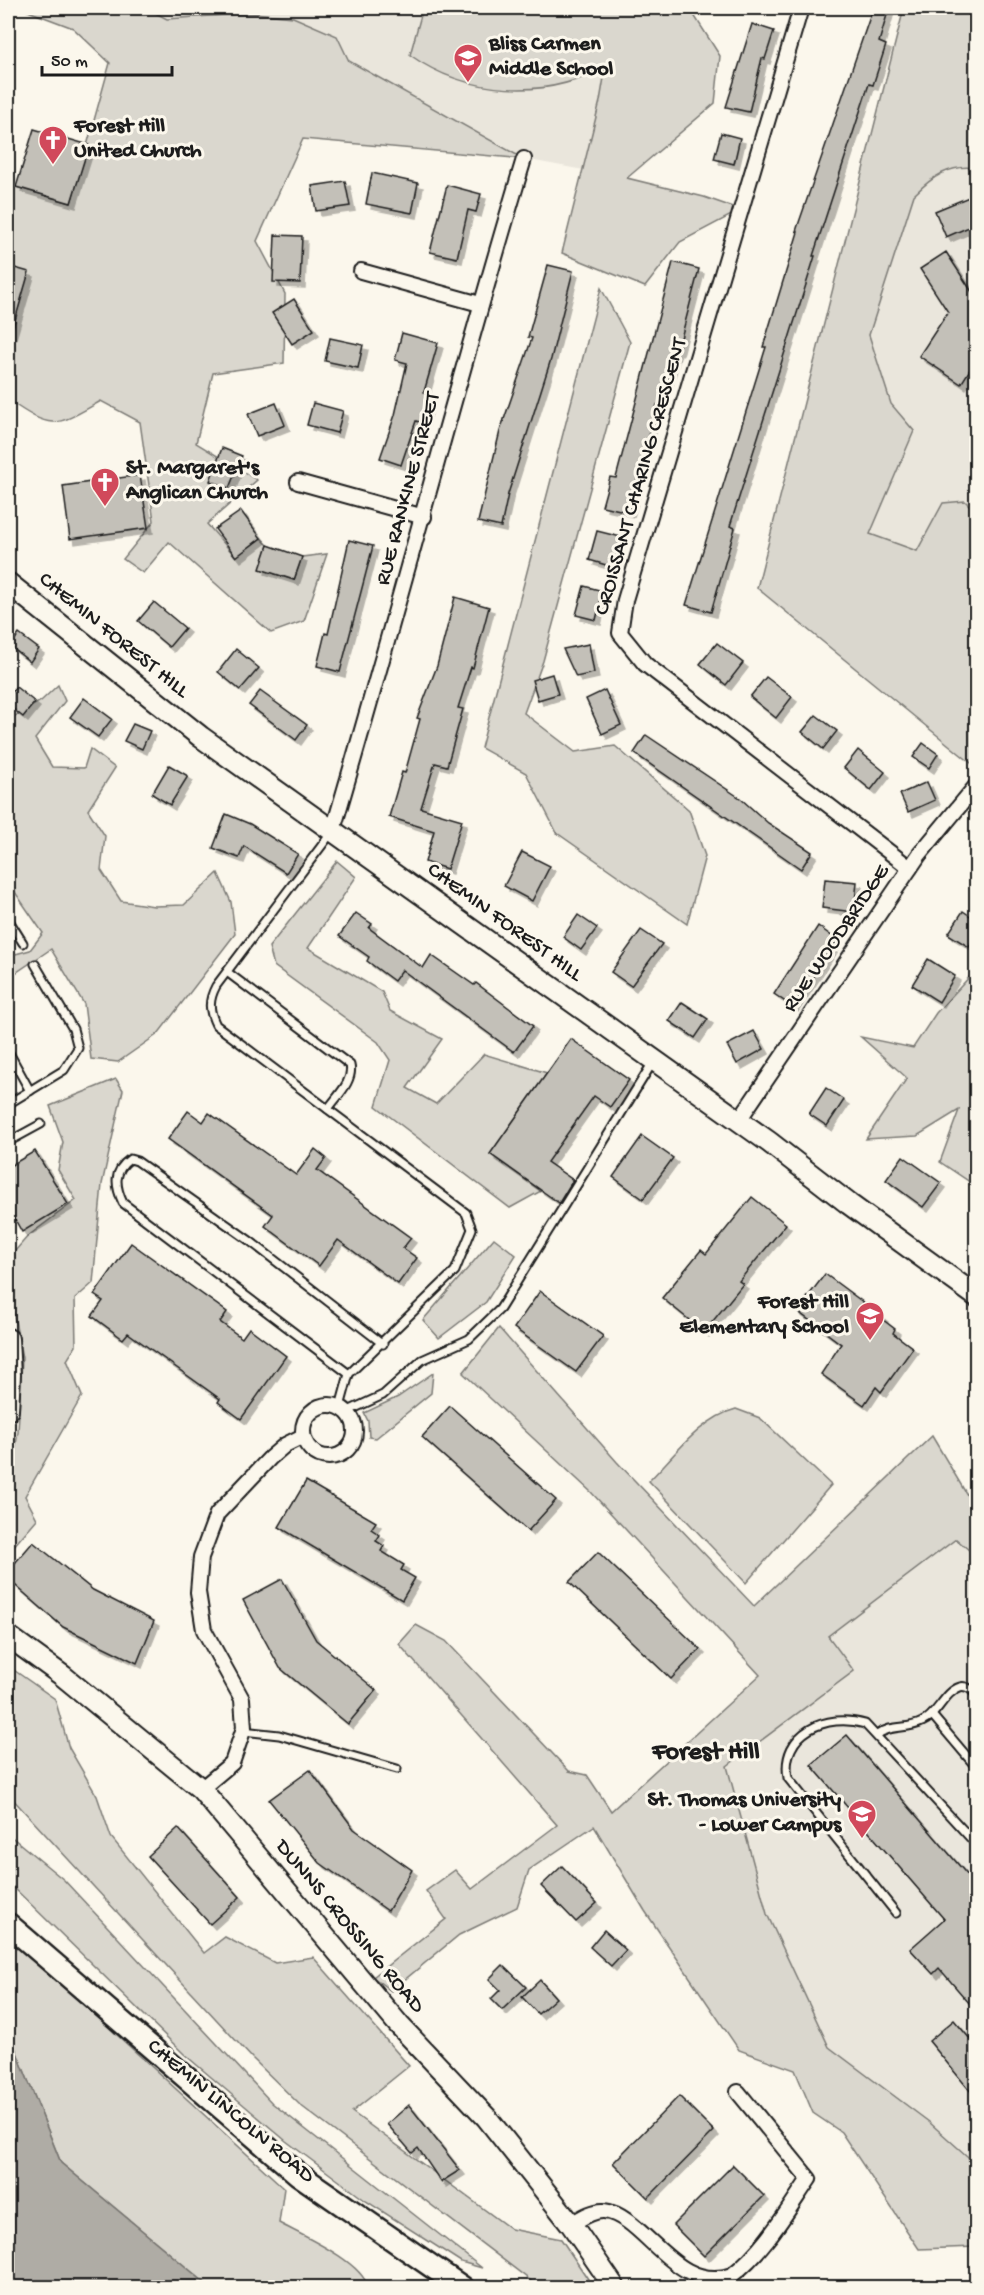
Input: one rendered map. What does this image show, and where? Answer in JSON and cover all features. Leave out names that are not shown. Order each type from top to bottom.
[{"type":"main road","name":"CHEMIN LINCOLN ROAD","points":[[8,1923],[298,2174],[463,2288]]},
{"type":"street","name":"CROISSANT CHARING CRESCENT","points":[[801,8],[625,600],[620,633],[645,664],[910,868]]},
{"type":"street","name":"RUE RANKINE STREET","points":[[333,830],[424,517],[480,304],[524,159]]},
{"type":"street","points":[[361,271],[480,304]]},
{"type":"street","points":[[298,482],[424,517]]},
{"type":"street","name":"CHEMIN FOREST HILL","points":[[8,583],[201,737],[655,1060],[976,1296]]},
{"type":"street","name":"RUE WOODBRIDGE","points":[[738,1120],[910,868],[976,786]]},
{"type":"street","points":[[8,1339],[10,1375],[8,1410]]},
{"type":"street","points":[[323,1406],[343,1410],[351,1418],[355,1433],[349,1448],[334,1457],[317,1455],[310,1449],[303,1436],[304,1423],[315,1409],[323,1406]]},
{"type":"street","points":[[201,1789],[232,1762],[243,1731],[242,1699],[204,1630],[198,1592],[201,1557],[217,1514],[270,1458],[285,1445],[303,1436]]},
{"type":"street","name":"DUNNS CROSSING ROAD","points":[[8,1636],[63,1676],[201,1789],[399,2025],[487,2118],[571,2224],[615,2288]]},
{"type":"street","points":[[571,2224],[597,2211],[605,2211],[626,2223],[679,2276],[699,2283],[711,2283],[731,2276],[767,2238],[809,2179],[738,2092]]},
{"type":"lane","points":[[333,830],[210,996],[210,1011],[216,1025],[466,1213],[472,1229],[455,1271],[383,1344],[349,1374],[343,1410]]},
{"type":"lane","points":[[8,919],[23,944]]},
{"type":"lane","points":[[8,1104],[64,1070],[78,1048],[73,1029],[35,964]]},
{"type":"lane","points":[[227,972],[350,1065],[352,1072],[349,1079],[328,1109]]},
{"type":"lane","points":[[8,1051],[30,1091]]},
{"type":"lane","points":[[343,1410],[383,1395],[422,1360],[469,1339],[500,1309],[655,1060]]},
{"type":"lane","points":[[8,1142],[41,1124]]},
{"type":"lane","points":[[349,1374],[123,1203],[116,1184],[122,1164],[130,1159],[137,1161],[250,1241],[383,1344]]},
{"type":"lane","points":[[877,1735],[885,1728],[922,1723],[952,1692],[961,1687],[968,1688],[976,1695]]},
{"type":"lane","points":[[932,1715],[976,1767]]},
{"type":"lane","points":[[896,1913],[788,1778],[785,1765],[788,1752],[796,1740],[824,1722],[852,1720],[865,1724],[976,1844]]},
{"type":"lane","points":[[243,1731],[279,1735],[397,1769]]},
{"type":"shaded area","points":[[20,8],[146,8],[167,19],[254,13],[293,17],[337,36],[349,61],[524,159],[303,139],[257,241],[285,294],[284,363],[213,373],[196,443],[257,480],[207,524],[235,556],[261,538],[268,545],[261,569],[294,580],[302,557],[327,554],[304,621],[271,633],[169,542],[143,573],[123,559],[154,521],[140,422],[101,401],[63,420],[45,421],[8,400],[8,171],[16,187],[71,203],[110,63],[73,28]]},
{"type":"shaded area","name":"Bliss Carmen Middle School","points":[[50,8],[666,8],[627,178],[524,159]]},
{"type":"shaded area","points":[[423,8],[694,8],[692,12],[720,56],[715,103],[627,178],[704,197],[741,210],[680,242],[645,287],[562,253],[600,101],[606,66],[558,85],[533,88],[507,89],[456,79],[410,55]]},
{"type":"shaded area","points":[[904,8],[976,8],[976,168],[958,168],[942,173],[914,195],[869,335],[891,404],[914,431],[870,534],[917,551],[943,503],[965,501],[976,512],[976,767],[757,588]]},
{"type":"shaded area","points":[[976,18],[976,767],[757,588]]},
{"type":"shaded area","points":[[601,288],[630,342],[543,661],[524,713],[575,752],[615,746],[689,810],[705,856],[687,924],[557,833],[526,773],[481,748]]},
{"type":"shaded area","points":[[58,685],[65,701],[35,739],[52,767],[84,768],[90,749],[115,768],[88,810],[105,836],[101,870],[121,901],[154,906],[184,905],[218,873],[231,902],[235,934],[158,1034],[118,1062],[91,1059],[84,1004],[51,949],[8,978],[8,956],[30,950],[43,933],[8,882],[8,720],[41,701]]},
{"type":"shaded area","points":[[337,861],[356,877],[308,948],[382,992],[390,1011],[442,1039],[407,1088],[436,1104],[484,1054],[547,1073],[490,1154],[541,1191],[510,1208],[376,1106],[390,1060],[378,1042],[274,966],[269,947]]},
{"type":"shaded area","points":[[976,970],[976,1186],[940,1162],[959,1110],[917,1136],[866,1139],[907,1078],[861,1037],[913,1048],[936,1013]]},
{"type":"shaded area","points":[[116,1079],[123,1090],[102,1184],[93,1283],[75,1299],[76,1346],[67,1360],[82,1396],[25,1496],[37,1519],[13,1547],[8,1557],[8,1494],[18,1432],[22,1358],[8,1283],[8,1259],[28,1236],[76,1200],[58,1170],[63,1142],[50,1106]]},
{"type":"shaded area","points":[[494,1238],[516,1255],[486,1302],[439,1338],[423,1320]]},
{"type":"shaded area","points":[[499,1328],[617,1462],[754,1606],[932,1436],[976,1510],[976,1556],[956,1539],[828,1636],[854,1671],[727,1766],[767,1914],[829,2047],[929,2122],[976,2164],[976,2247],[919,2249],[841,2132],[813,2113],[795,2070],[739,2050],[645,1911],[594,1826],[529,1870],[517,1907],[459,1935],[391,1991],[373,1977],[446,1919],[426,1891],[455,1870],[472,1889],[557,1825],[399,1644],[416,1625],[446,1641],[569,1771],[587,1775],[611,1811],[760,1675],[591,1492],[463,1373]]},
{"type":"shaded area","points":[[433,1373],[431,1393],[376,1438],[369,1437],[368,1421],[364,1413],[398,1397]]},
{"type":"shaded area","points":[[736,1409],[760,1418],[831,1485],[746,1583],[649,1481],[700,1429],[723,1414]]},
{"type":"shaded area","name":"St. Thomas University - Lower Campus","points":[[956,1539],[976,1556],[976,1636],[974,1640],[976,1642],[976,2164],[929,2122],[829,2047],[767,1914],[726,1766],[853,1671],[827,1636]]},
{"type":"shaded area","points":[[8,1666],[55,1699],[69,1748],[97,1796],[111,1837],[204,1953],[225,1937],[275,1963],[313,1957],[409,2066],[352,2112],[511,2229],[561,2239],[588,2279],[579,2287],[539,2287],[300,2105],[252,2058],[8,1794]]},
{"type":"shaded area","points":[[8,1834],[64,1880],[272,2103],[482,2268],[461,2262],[366,2201],[286,2141],[184,2054],[8,1882]]},
{"type":"shaded area","points":[[8,1935],[284,2188],[279,2223],[343,2259],[355,2268],[368,2287],[210,2287],[61,2163],[8,2030]]},
{"type":"shaded area","points":[[8,2030],[61,2163],[210,2287],[8,2287]]},
{"type":"building","points":[[873,8],[889,8],[879,42],[886,45],[873,85],[869,84],[813,256],[815,256],[730,526],[735,528],[711,612],[686,605],[766,347],[763,347],[798,232],[796,231]]},
{"type":"building","points":[[752,24],[774,31],[765,59],[762,58],[749,112],[726,107]]},
{"type":"building","name":"Forest Hill United Church","points":[[34,129],[89,145],[71,203],[16,187]]},
{"type":"building","points":[[721,133],[740,138],[734,164],[714,159]]},
{"type":"building","points":[[372,173],[418,183],[412,213],[366,204]]},
{"type":"building","points":[[345,181],[350,206],[316,211],[312,186]]},
{"type":"building","points":[[447,185],[481,194],[476,212],[468,210],[457,258],[430,252]]},
{"type":"building","points":[[976,194],[976,224],[946,237],[935,211]]},
{"type":"building","points":[[275,235],[302,236],[300,283],[273,282]]},
{"type":"building","points":[[946,252],[976,298],[976,360],[961,384],[919,356],[948,312],[920,269]]},
{"type":"building","points":[[673,262],[699,269],[678,350],[676,349],[661,406],[657,405],[629,512],[602,506],[610,477],[616,478]]},
{"type":"building","points":[[548,265],[573,271],[551,359],[508,494],[501,527],[478,522],[500,431],[532,338],[528,337]]},
{"type":"building","points":[[8,266],[29,272],[11,334],[8,333]]},
{"type":"building","points":[[294,299],[314,330],[292,344],[272,313]]},
{"type":"building","points":[[402,333],[438,343],[424,392],[431,393],[423,423],[416,421],[401,465],[380,458],[395,415],[407,363],[395,360]]},
{"type":"building","points":[[330,338],[363,345],[358,368],[325,361]]},
{"type":"building","points":[[276,403],[285,425],[257,436],[248,414]]},
{"type":"building","points":[[313,403],[343,411],[337,433],[307,425]]},
{"type":"building","points":[[222,448],[242,456],[229,488],[210,481]]},
{"type":"building","name":"St. Margaret's Anglican Church","points":[[140,475],[148,528],[70,539],[63,486]]},
{"type":"building","points":[[241,511],[261,538],[236,557],[215,529]]},
{"type":"building","points":[[597,531],[621,537],[613,567],[589,560]]},
{"type":"building","points":[[349,540],[373,546],[340,672],[317,666],[325,633],[328,634]]},
{"type":"building","points":[[268,545],[302,557],[294,580],[260,569]]},
{"type":"building","points":[[584,586],[603,591],[596,620],[576,615]]},
{"type":"building","points":[[455,597],[489,607],[473,668],[471,667],[458,708],[463,709],[447,766],[435,763],[421,808],[462,820],[447,869],[425,862],[434,831],[389,817],[402,772],[405,773],[420,719],[417,718],[437,666]]},
{"type":"building","points":[[154,602],[185,628],[169,647],[138,621]]},
{"type":"building","points":[[19,634],[39,649],[30,662],[10,646]]},
{"type":"building","points":[[717,643],[743,663],[726,685],[700,664]]},
{"type":"building","points":[[589,644],[594,673],[576,677],[563,649]]},
{"type":"building","points":[[236,649],[259,668],[240,690],[218,672]]},
{"type":"building","points":[[552,674],[558,694],[538,700],[532,680]]},
{"type":"building","points":[[766,677],[792,697],[776,718],[750,697]]},
{"type":"building","points":[[16,687],[35,702],[23,717],[8,705],[8,697]]},
{"type":"building","points":[[605,690],[621,725],[602,734],[586,699]]},
{"type":"building","points":[[260,691],[307,725],[296,740],[249,705]]},
{"type":"building","points":[[84,698],[112,719],[98,737],[70,717]]},
{"type":"building","points":[[816,715],[837,731],[823,749],[802,732]]},
{"type":"building","points":[[133,724],[150,731],[142,749],[124,741]]},
{"type":"building","points":[[646,735],[740,798],[768,823],[812,852],[801,869],[634,753]]},
{"type":"building","points":[[923,743],[938,754],[929,768],[913,757]]},
{"type":"building","points":[[858,750],[885,772],[871,790],[844,768]]},
{"type":"building","points":[[169,765],[188,776],[170,805],[152,794]]},
{"type":"building","points":[[927,782],[935,800],[908,812],[900,794]]},
{"type":"building","points":[[226,814],[250,824],[298,854],[286,873],[244,846],[239,858],[213,848]]},
{"type":"building","points":[[522,852],[550,866],[532,901],[504,886]]},
{"type":"building","points":[[825,879],[857,882],[854,912],[822,908]]},
{"type":"building","points":[[963,911],[976,920],[976,934],[969,947],[948,934]]},
{"type":"building","points":[[356,913],[372,924],[369,928],[423,968],[431,955],[474,985],[476,983],[533,1026],[514,1052],[402,970],[394,981],[367,961],[369,957],[339,936]]},
{"type":"building","points":[[578,915],[597,928],[581,950],[563,937]]},
{"type":"building","points":[[818,926],[837,940],[793,1007],[774,994]]},
{"type":"building","points":[[641,930],[662,944],[631,986],[611,972]]},
{"type":"building","points":[[928,959],[955,976],[939,1002],[912,985]]},
{"type":"building","points":[[682,1002],[708,1019],[695,1038],[669,1021]]},
{"type":"building","points":[[754,1031],[764,1049],[737,1064],[727,1045]]},
{"type":"building","points":[[571,1039],[629,1080],[610,1107],[594,1096],[547,1162],[573,1180],[559,1203],[490,1154]]},
{"type":"building","points":[[826,1088],[844,1100],[827,1126],[809,1114]]},
{"type":"building","points":[[188,1111],[203,1122],[209,1113],[296,1175],[315,1149],[326,1158],[317,1170],[411,1238],[403,1248],[417,1258],[398,1284],[338,1240],[319,1266],[265,1226],[273,1215],[168,1139]]},
{"type":"building","points":[[642,1136],[673,1158],[643,1199],[613,1177]]},
{"type":"building","points":[[35,1151],[68,1204],[22,1232],[8,1207],[8,1167]]},
{"type":"building","points":[[903,1156],[941,1183],[923,1207],[886,1180]]},
{"type":"building","points":[[752,1197],[786,1224],[739,1281],[743,1284],[704,1332],[662,1298],[701,1250],[706,1254]]},
{"type":"building","points":[[131,1243],[227,1312],[220,1322],[242,1338],[249,1328],[286,1356],[241,1419],[218,1402],[220,1399],[128,1333],[123,1339],[92,1316],[103,1301],[94,1295]]},
{"type":"building","name":"Forest Hill Elementary School","points":[[825,1274],[883,1317],[882,1319],[895,1329],[893,1333],[913,1348],[881,1392],[876,1387],[864,1405],[821,1374],[841,1344],[797,1311]]},
{"type":"building","points":[[540,1291],[603,1336],[576,1372],[514,1328]]},
{"type":"building","points":[[450,1406],[556,1500],[528,1531],[422,1437]]},
{"type":"building","points":[[306,1481],[376,1522],[371,1529],[380,1535],[376,1541],[384,1546],[381,1551],[404,1565],[401,1570],[415,1578],[402,1600],[279,1527]]},
{"type":"building","points":[[33,1542],[93,1590],[154,1621],[137,1663],[63,1627],[8,1579],[8,1571]]},
{"type":"building","points":[[598,1552],[700,1649],[671,1679],[569,1582]]},
{"type":"building","points":[[282,1579],[316,1640],[376,1690],[348,1724],[280,1668],[243,1600]]},
{"type":"building","points":[[847,1735],[976,1885],[976,2011],[939,1968],[933,1974],[910,1949],[944,1919],[811,1765]]},
{"type":"building","points":[[310,1770],[354,1829],[412,1870],[388,1911],[320,1863],[269,1800]]},
{"type":"building","points":[[178,1828],[240,1897],[210,1924],[148,1856]]},
{"type":"building","points":[[562,1866],[597,1903],[576,1922],[541,1886]]},
{"type":"building","points":[[604,1930],[626,1950],[611,1966],[590,1947]]},
{"type":"building","points":[[503,1965],[526,1987],[502,2010],[491,1999],[500,1990],[489,1979]]},
{"type":"building","points":[[540,1980],[556,1998],[538,2014],[522,1997]]},
{"type":"building","points":[[954,2020],[976,2046],[976,2098],[929,2041]]},
{"type":"building","points":[[679,2096],[714,2131],[648,2198],[613,2163]]},
{"type":"building","points":[[409,2105],[460,2170],[441,2182],[418,2148],[412,2153],[387,2124]]},
{"type":"building","points":[[733,2165],[764,2196],[704,2256],[673,2225]]},
{"type":"place","name":"Bliss Carmen Middle School","points":[[468,84]]},
{"type":"place","name":"Forest Hill United Church","points":[[53,166]]},
{"type":"place","name":"St. Margaret's Anglican Church","points":[[105,508]]},
{"type":"place","name":"Forest Hill Elementary School","points":[[870,1342]]},
{"type":"place","name":"St. Thomas University - Lower Campus","points":[[862,1840]]},
{"type":"district","name":"Forest Hill","points":[[706,1753]]}]
